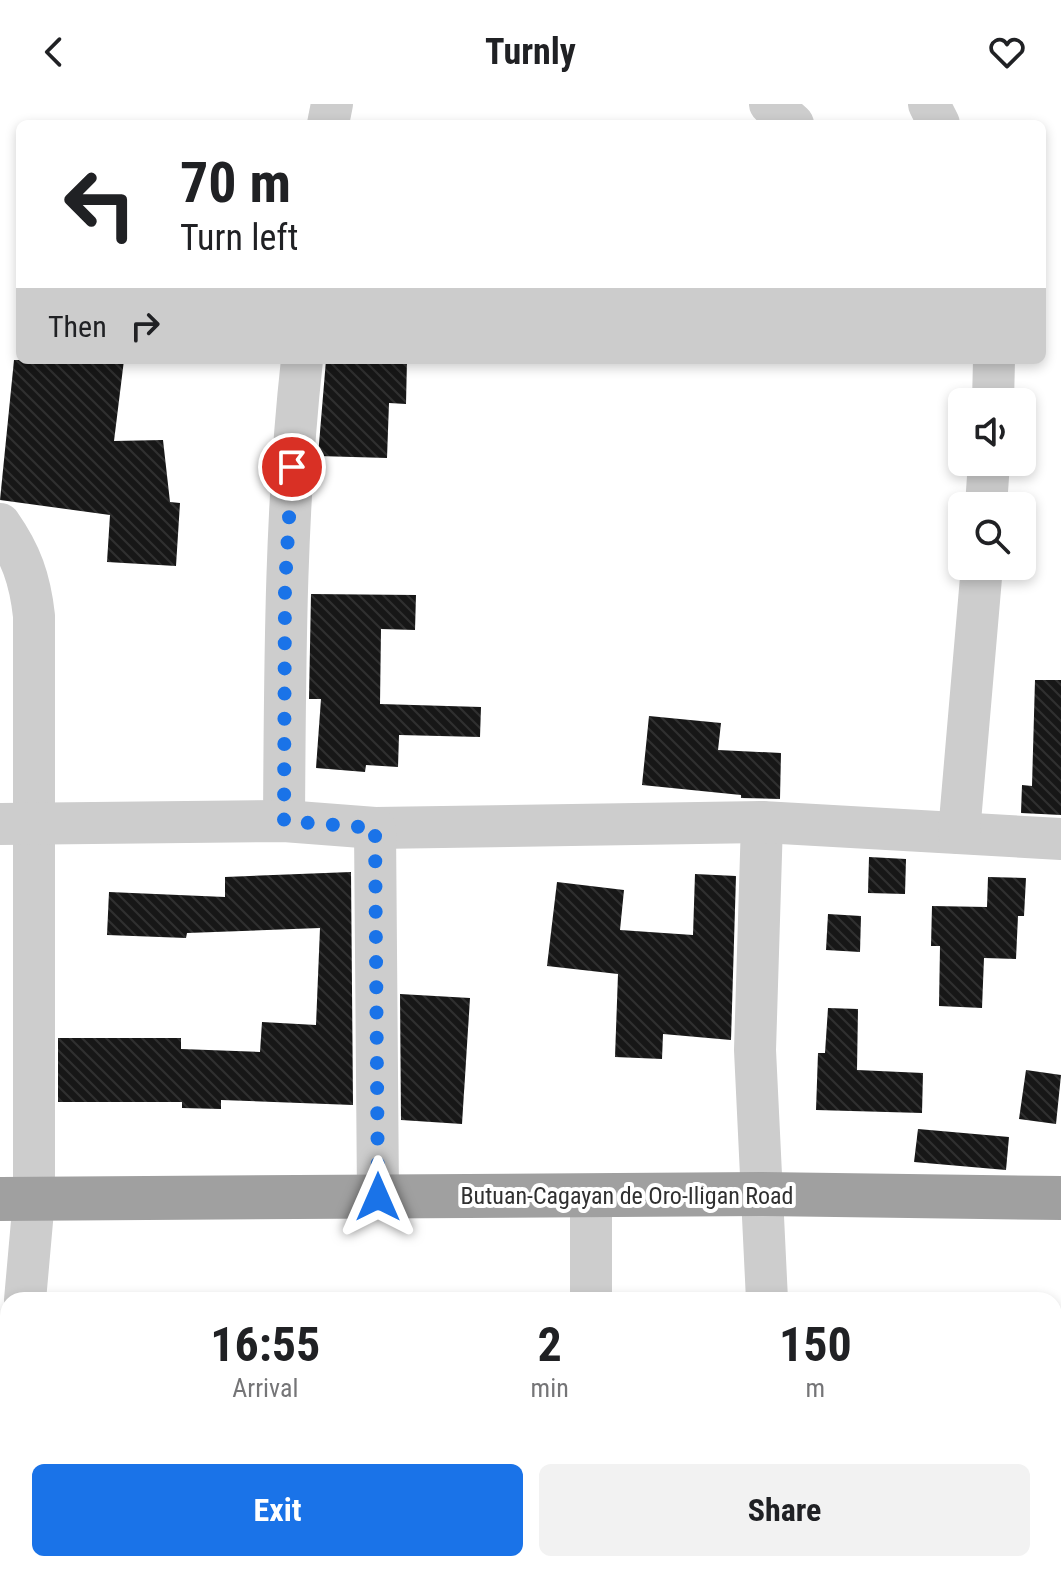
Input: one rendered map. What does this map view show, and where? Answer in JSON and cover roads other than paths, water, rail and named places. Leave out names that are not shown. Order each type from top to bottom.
[{"type":"highway","name":"Butuan-Cagayan de Oro-Iligan Road","points":[[17,1199],[762,1194],[1061,1198]]},
{"type":"street","points":[[770,104],[788,120]]},
{"type":"street","points":[[284,821],[285,586],[293,437],[302,364]]},
{"type":"street","points":[[993,388],[994,364]]},
{"type":"street","points":[[0,524],[20,553],[31,582],[34,616],[16,824],[17,1199],[24,1292]]},
{"type":"street","points":[[959,833],[981,580]]},
{"type":"street","points":[[16,824],[284,821],[375,828],[762,822],[1061,839]]},
{"type":"street","points":[[762,822],[755,1050],[767,1292]]},
{"type":"street","points":[[375,828],[378,1197]]},
{"type":"street","points":[[591,1197],[591,1292]]}]
